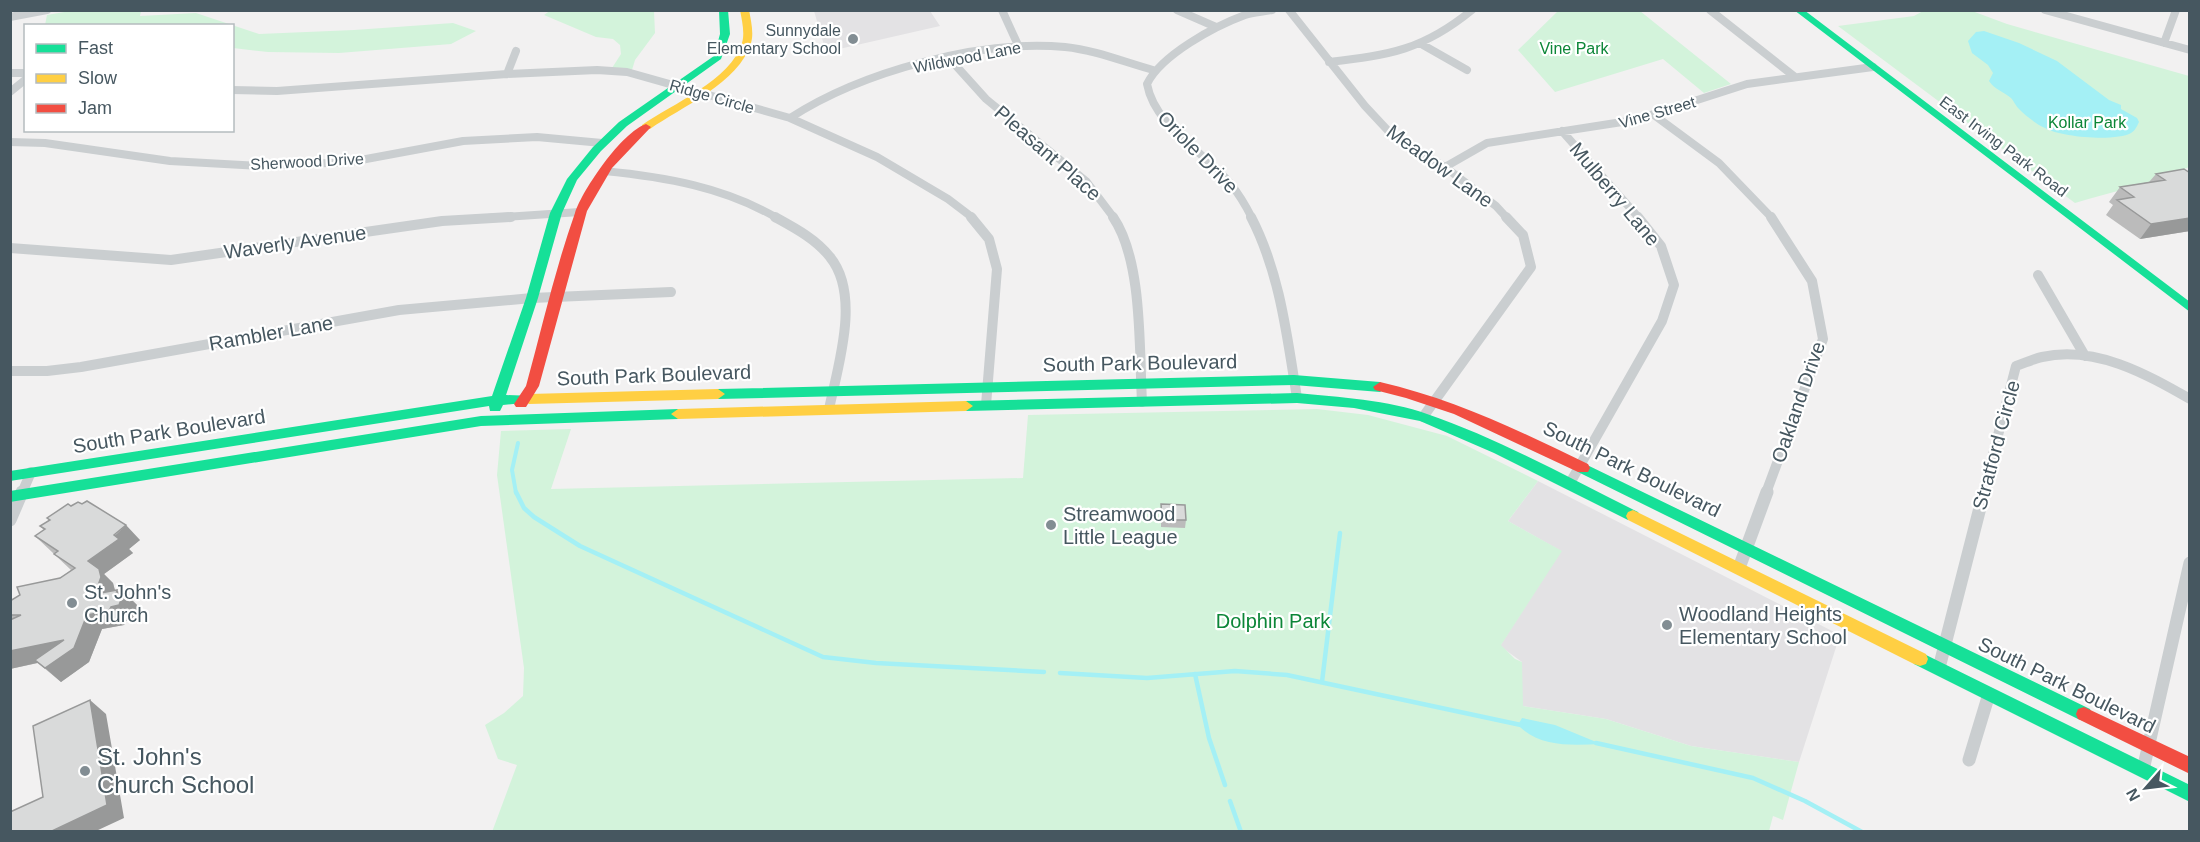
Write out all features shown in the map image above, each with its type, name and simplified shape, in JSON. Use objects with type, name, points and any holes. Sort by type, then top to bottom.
[{"type":"street","points":[[10,18],[47,10]]},
{"type":"street","points":[[489,420],[498,400],[532,298],[556,213],[572,179],[602,143],[639,112],[711,63],[721,53],[725,42],[726,25],[723,10]]},
{"type":"street","points":[[510,419],[532,386],[580,212],[604,171],[640,132],[730,67],[744,50],[748,32],[744,10]]},
{"type":"street","points":[[1002,10],[1018,45]]},
{"type":"street","points":[[1178,10],[1216,27]]},
{"type":"street","points":[[1153,70],[1216,27],[1247,15],[1272,10]]},
{"type":"street","name":"Meadow Lane","points":[[1289,10],[1329,62],[1393,136],[1445,167],[1496,206],[1523,235],[1531,267],[1423,417]]},
{"type":"street","points":[[1329,62],[1392,55],[1424,45],[1450,30],[1472,10]]},
{"type":"street","points":[[1710,10],[1795,77]]},
{"type":"street","name":"East Irving Park Road","points":[[1798,10],[2190,308]]},
{"type":"street","points":[[2045,10],[2190,50]]},
{"type":"street","points":[[2164,43],[2176,10]]},
{"type":"street","name":"Wildwood Lane","points":[[790,118],[831,93],[871,78],[949,58],[1018,45],[1066,47],[1153,70]]},
{"type":"street","points":[[1424,45],[1467,70]]},
{"type":"street","points":[[507,74],[516,51]]},
{"type":"street","name":"Pleasant Place","points":[[949,58],[986,99],[1082,179],[1096,192],[1112,213],[1125,243],[1135,297],[1142,402]]},
{"type":"street","name":"Vine Street","points":[[1445,167],[1487,143],[1617,124],[1654,115],[1741,86],[1873,67]]},
{"type":"street","name":"Oriole Drive","points":[[1153,70],[1146,85],[1153,105],[1229,182],[1259,228],[1271,260],[1297,398]]},
{"type":"street","name":"Ridge Circle","points":[[234,90],[277,92],[507,74],[616,71],[679,85],[790,118],[877,157],[948,199],[967,212],[989,239],[997,269],[986,405]]},
{"type":"street","points":[[10,92],[24,81]]},
{"type":"street","name":"Oakland Drive","points":[[1654,115],[1719,163],[1769,213],[1812,281],[1823,339],[1739,568]]},
{"type":"street","name":"Mulberry Lane","points":[[1563,131],[1661,246],[1674,285],[1662,321],[1570,483]]},
{"type":"street","name":"Sherwood Drive","points":[[10,142],[45,143],[171,161],[261,166],[350,162],[463,141],[537,137],[602,143]]},
{"type":"street","points":[[604,171],[679,180],[741,198],[764,208],[820,245],[832,258],[840,273],[844,289],[845,312],[829,409]]},
{"type":"street","name":"Waverly Avenue","points":[[12,249],[171,260],[442,222],[580,212]]},
{"type":"street","points":[[2038,275],[2085,356]]},
{"type":"street","name":"Rambler Lane","points":[[10,371],[47,371],[81,367],[399,310],[532,298],[671,292]]},
{"type":"street","name":"Stratford Circle","points":[[1939,668],[2016,366],[2046,356],[2085,356],[2119,362],[2190,399]]},
{"type":"street","name":"South Park Boulevard","points":[[10,476],[498,400],[526,398],[987,386],[1294,380],[1336,382],[1434,401],[1464,411],[1580,465],[2190,766]]},
{"type":"street","name":"South Park Boulevard","points":[[16,496],[489,420],[1297,398],[1354,403],[1423,417],[1499,449],[2190,794]]},
{"type":"street","points":[[10,520],[16,496],[31,472]]},
{"type":"street","points":[[2144,770],[2190,563]]},
{"type":"street","points":[[1969,760],[1989,694]]},
{"type":"shaded area","name":"Sunnydale Elementary School","points":[[814,11],[930,11],[940,26],[826,52]]},
{"type":"shaded area","name":"Woodland Heights Elementary School","points":[[1538,481],[1840,635],[1799,762],[1691,746],[1606,719],[1522,706],[1522,662],[1500,646],[1561,551],[1508,521]]},
{"type":"green space","points":[[551,10],[654,11],[655,33],[635,60],[632,70],[612,68],[621,54],[620,45],[613,39],[596,37],[544,15]]},
{"type":"green space","points":[[70,11],[141,11],[140,16],[196,13],[229,24],[45,24],[47,15]]},
{"type":"green space","name":"Vine Park","points":[[1558,11],[1640,11],[1731,84],[1704,93],[1663,59],[1555,92],[1518,50]]},
{"type":"green space","name":"Kollar Park","points":[[1923,11],[1972,11],[2007,24],[2189,76],[2189,167],[2148,183],[2075,203],[1838,26],[1914,16]]},
{"type":"green space","points":[[453,23],[476,31],[451,44],[339,53],[268,52],[234,48],[234,26],[259,34]]},
{"type":"green space","name":"Dolphin Park","points":[[1317,409],[1368,415],[1447,436],[1538,481],[1508,521],[1562,551],[1501,645],[1515,659],[1522,662],[1523,706],[1606,719],[1691,746],[1799,762],[1783,820],[1773,816],[1769,831],[492,832],[517,765],[498,759],[485,725],[504,713],[523,696],[524,668],[497,475],[501,431],[571,429],[551,489],[1023,478],[1028,415]]},
{"type":"water","points":[[1984,31],[2019,43],[2057,61],[2109,100],[2121,105],[2121,109],[2137,118],[2139,122],[2136,128],[2123,136],[2101,138],[2063,134],[2038,124],[2019,109],[2011,98],[1991,84],[1989,81],[1993,73],[1988,65],[1972,53],[1968,41],[1976,32]]},
{"type":"water","points":[[1522,718],[1555,725],[1601,744],[1557,744],[1536,738],[1518,725]]},
{"type":"building","points":[[2184,169],[2190,173],[2190,218],[2151,224],[2117,200],[2134,197],[2120,187],[2165,180],[2156,174]]},
{"type":"building","name":"St. John's Church","points":[[87,501],[126,525],[114,535],[119,539],[88,561],[99,569],[101,577],[95,594],[117,590],[116,594],[124,592],[119,605],[111,607],[109,611],[87,615],[74,648],[45,668],[35,660],[64,640],[10,651],[10,620],[21,615],[10,615],[10,601],[20,595],[17,587],[60,578],[75,568],[54,554],[58,551],[35,536],[45,529],[40,526],[50,520],[47,518],[68,504],[71,506]]},
{"type":"building","points":[[1161,504],[1185,505],[1186,520],[1162,520]]},
{"type":"building","points":[[90,700],[107,805],[52,831],[10,831],[10,812],[43,797],[33,726]]},
{"type":"waterway","points":[[516,493],[512,470],[518,443]]},
{"type":"waterway","points":[[516,492],[524,508],[534,517],[580,546],[823,657],[876,663],[1044,672]]},
{"type":"waterway","points":[[1322,682],[1340,533]]},
{"type":"waterway","points":[[1195,674],[1235,671],[1287,675],[1521,725]]},
{"type":"waterway","points":[[1060,673],[1147,678],[1195,674]]},
{"type":"waterway","points":[[1195,674],[1209,738],[1225,785]]},
{"type":"waterway","points":[[1596,743],[1753,778],[1805,801],[1862,832]]},
{"type":"waterway","points":[[1230,801],[1241,832]]},
{"type":"traffic: fast","points":[[495,408],[532,298],[556,213],[572,179],[597,149],[623,124],[718,57],[725,34],[723,10]]},
{"type":"traffic: fast","points":[[1798,10],[2190,308]]},
{"type":"traffic: fast","points":[[718,394],[1294,380],[1380,387]]},
{"type":"traffic: fast","points":[[966,406],[1297,398],[1354,403],[1423,417],[1499,449],[1633,516]]},
{"type":"traffic: fast","points":[[10,476],[498,400],[529,399]]},
{"type":"traffic: fast","points":[[10,497],[481,421],[678,414]]},
{"type":"traffic: fast","points":[[1583,468],[2084,714]]},
{"type":"traffic: fast","points":[[1920,659],[2190,794]]},
{"type":"traffic: slow","points":[[646,127],[704,90],[731,68],[747,42],[744,10]]},
{"type":"traffic: slow","points":[[529,399],[718,394]]},
{"type":"traffic: slow","points":[[678,414],[966,406]]},
{"type":"traffic: slow","points":[[1633,516],[1920,659]]},
{"type":"traffic: jam","points":[[521,404],[532,386],[581,211],[608,165],[646,127]]},
{"type":"traffic: jam","points":[[1380,387],[1459,410],[1583,468]]},
{"type":"traffic: jam","points":[[2084,714],[2190,766]]},
{"type":"place","name":"Sunnydale Elementary School","points":[[853,39]]},
{"type":"place","name":"Streamwood Little League","points":[[1051,525]]},
{"type":"place","name":"St. John's Church","points":[[72,603]]},
{"type":"place","name":"Woodland Heights Elementary School","points":[[1667,625]]},
{"type":"place","name":"St. John's Church School","points":[[85,771]]}]
